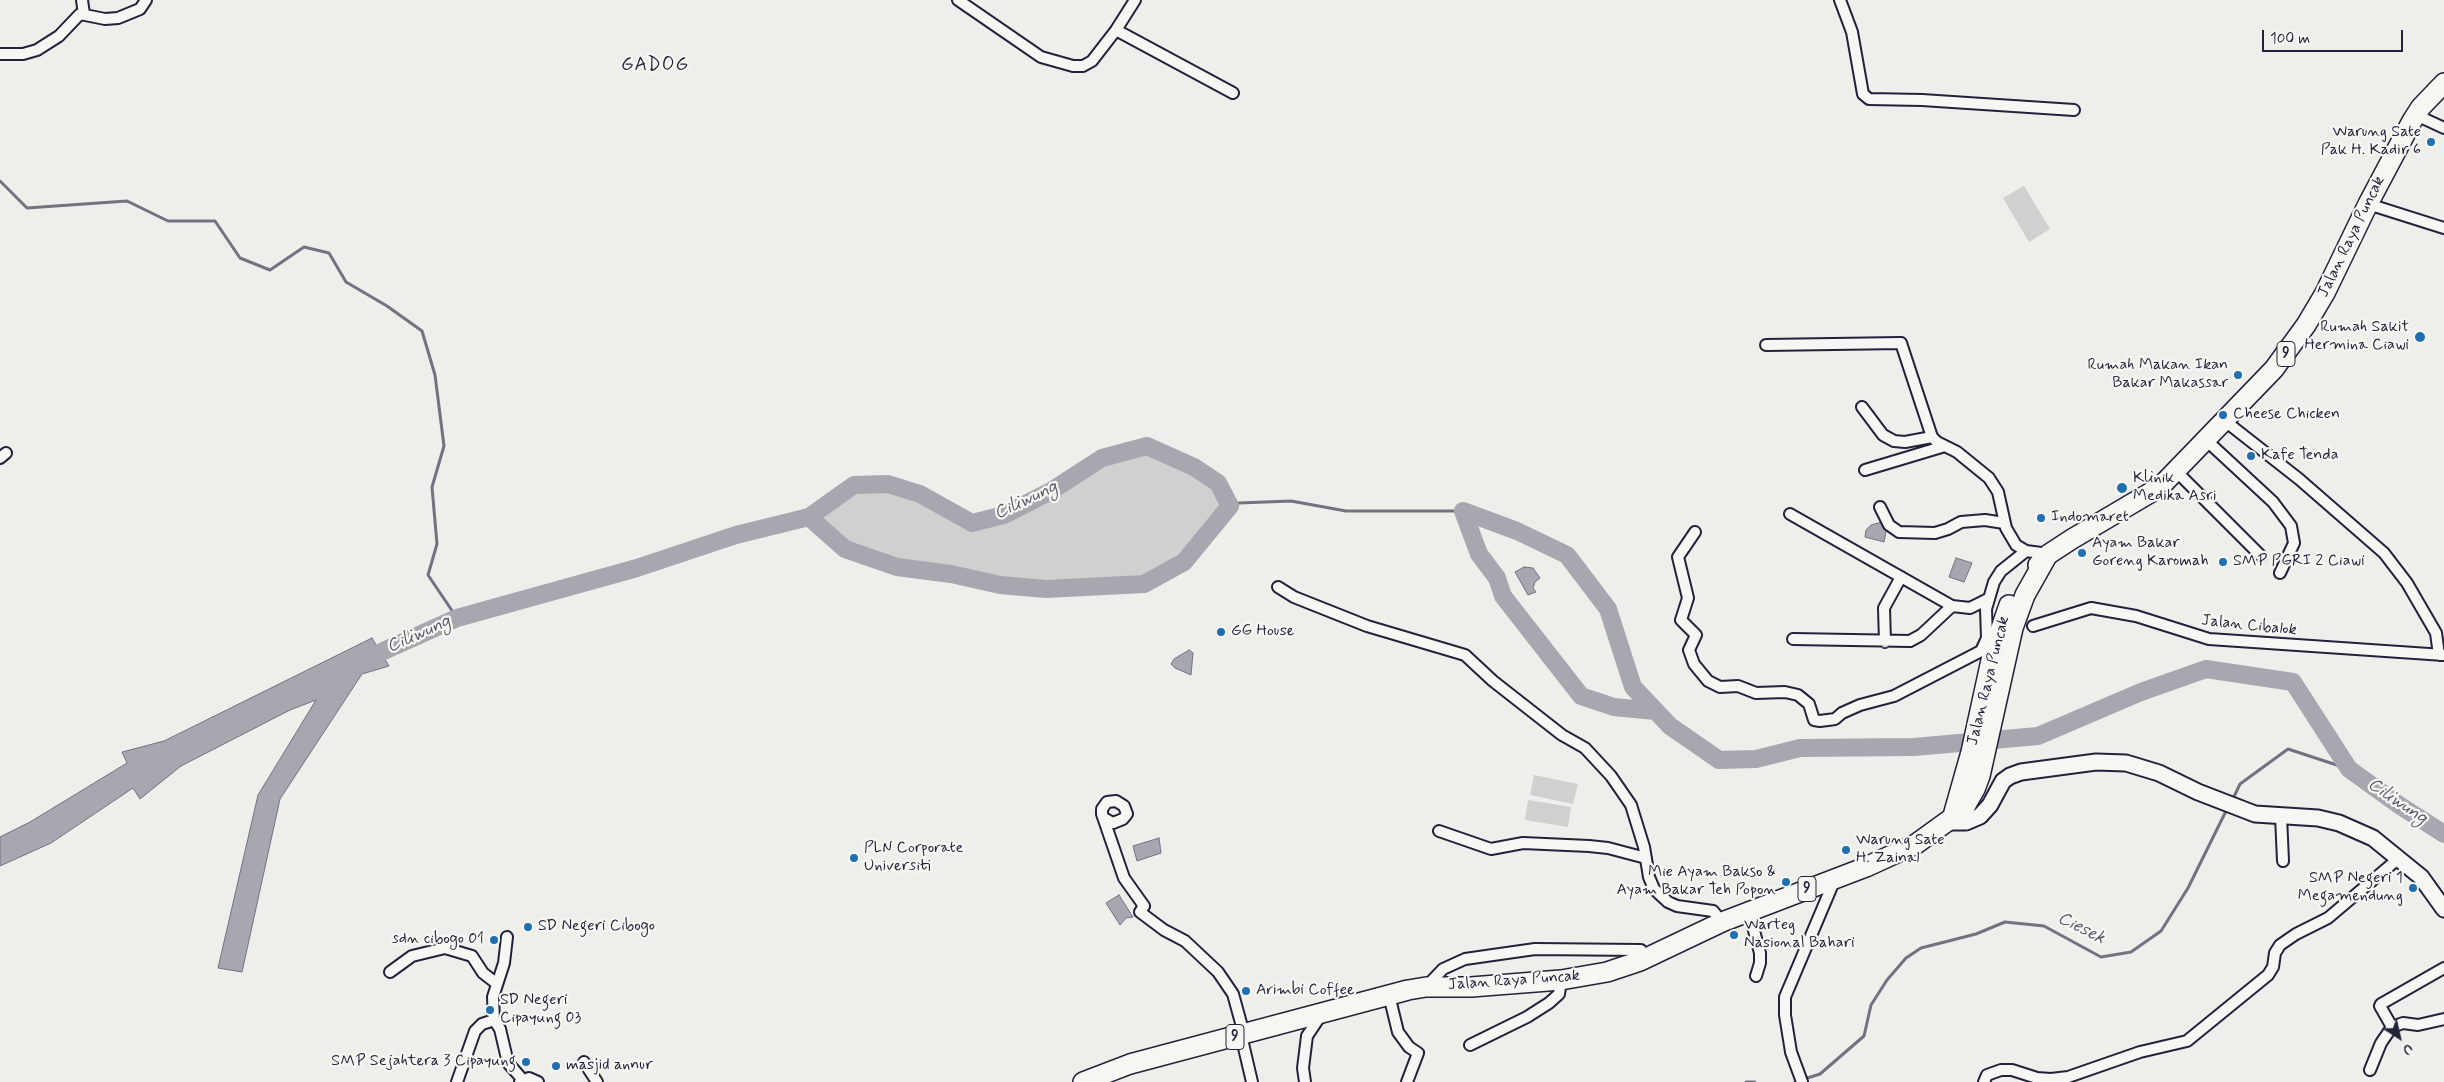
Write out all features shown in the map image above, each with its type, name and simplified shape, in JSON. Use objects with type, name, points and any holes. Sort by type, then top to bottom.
[{"type":"highway","name":"Jalan Raya Puncak","points":[[1082,1082],[1130,1064],[1323,1012],[1426,987],[1471,987],[1560,980],[1626,966],[1722,922],[1834,879],[1916,844],[1955,814],[1980,776],[2019,610],[2040,560],[2145,498],[2176,472],[2205,439],[2225,422],[2274,369],[2306,325],[2325,293],[2368,204],[2416,115],[2444,83]]},
{"type":"main road","points":[[1955,814],[1966,822],[1980,816],[1990,805],[2003,781],[2010,776],[2028,771],[2096,762],[2126,763],[2170,777],[2198,792],[2247,811],[2264,816],[2309,816],[2339,824],[2373,838],[2429,885],[2444,908]]},
{"type":"street","points":[[82,0],[84,14]]},
{"type":"street","points":[[0,54],[23,54],[37,50],[56,39],[78,15],[84,14],[105,19],[118,18],[140,9],[146,0]]},
{"type":"street","points":[[958,0],[1042,57],[1065,65],[1083,66],[1092,61],[1116,30],[1135,0]]},
{"type":"street","points":[[1840,0],[1852,32],[1863,94],[1869,99],[1922,100],[2074,110]]},
{"type":"street","points":[[1116,30],[1233,93]]},
{"type":"street","points":[[2416,115],[2444,128]]},
{"type":"street","points":[[2368,204],[2444,228]]},
{"type":"street","points":[[1766,345],[1887,343],[1893,341],[1901,343],[1932,437],[1957,452],[1989,478],[1998,492],[2004,523],[2012,540],[2040,560]]},
{"type":"street","points":[[1862,407],[1883,436],[1905,442],[1932,437]]},
{"type":"street","name":"Jalan Cibalok","points":[[2033,626],[2091,608],[2136,616],[2209,639],[2441,655],[2436,633],[2407,583],[2384,553],[2299,479],[2225,422]]},
{"type":"street","points":[[2205,439],[2273,502],[2291,526],[2294,543],[2280,573]]},
{"type":"street","points":[[1865,470],[1945,446]]},
{"type":"street","points":[[2176,472],[2262,556]]},
{"type":"street","points":[[1880,507],[1889,525],[1899,532],[1935,533],[1948,530],[1961,522],[1985,520],[2004,523]]},
{"type":"street","points":[[1790,514],[1952,606],[1970,608],[1988,599]]},
{"type":"street","points":[[1695,532],[1678,557],[1688,598],[1681,620],[1696,635],[1689,650],[1694,664],[1708,681],[1720,687],[1738,686],[1756,693],[1785,692],[1798,695],[1809,704],[1811,716],[1816,720],[1835,719],[1842,713],[1860,705],[1894,696],[1977,654],[1983,648],[1987,638],[1985,615],[1988,599],[2001,570],[2040,560]]},
{"type":"street","points":[[1885,642],[1884,608],[1901,577]]},
{"type":"street","points":[[1278,587],[1294,597],[1367,626],[1465,655],[1494,681],[1562,735],[1585,748],[1603,766],[1631,805],[1646,858],[1650,881],[1660,896],[1677,906],[1714,911],[1722,922]]},
{"type":"street","points":[[1793,639],[1904,642],[1915,638],[1952,606]]},
{"type":"street","points":[[2281,816],[2283,861]]},
{"type":"street","points":[[1104,818],[1124,878],[1144,906],[1140,912],[1164,930],[1185,941],[1218,972],[1233,994],[1252,1082]]},
{"type":"street","points":[[1439,831],[1491,849],[1523,843],[1590,846],[1608,848],[1646,858]]},
{"type":"street","points":[[1984,1082],[1987,1076],[2001,1070],[2012,1070],[2037,1078],[2068,1077],[2140,1052],[2187,1041],[2268,975],[2273,967],[2275,953],[2280,945],[2296,934],[2328,918],[2399,858]]},
{"type":"street","points":[[1802,1082],[1791,1052],[1785,997],[1787,988],[1834,879]]},
{"type":"street","points":[[1750,912],[1760,953],[1760,963],[1756,976]]},
{"type":"street","points":[[507,937],[504,963],[493,997],[494,1020],[500,1029],[508,1063],[522,1081],[529,1078],[538,1082]]},
{"type":"street","points":[[390,972],[412,956],[445,948],[472,956],[483,973],[496,983]]},
{"type":"street","points":[[1426,987],[1443,969],[1465,959],[1535,949],[1640,950]]},
{"type":"street","points":[[2392,1027],[2380,1006],[2381,1004],[2444,968]]},
{"type":"street","points":[[1470,1045],[1527,1017],[1549,1003],[1559,994],[1560,980]]},
{"type":"street","points":[[1389,995],[1402,1039],[1418,1053],[1407,1082]]},
{"type":"street","points":[[1305,1082],[1303,1068],[1307,1036],[1323,1012]]},
{"type":"street","points":[[2370,1070],[2381,1043],[2392,1027],[2403,1023],[2418,1026],[2444,1019]]},
{"type":"street","points":[[457,1082],[475,1031],[482,1024],[494,1020]]},
{"type":"street","points":[[584,1062],[597,1082]]},
{"type":"shaded area","points":[[2024,186],[2050,229],[2029,242],[2003,198]]},
{"type":"shaded area","points":[[1147,446],[1194,467],[1218,483],[1230,506],[1184,562],[1144,584],[1046,589],[1000,585],[951,574],[897,567],[845,549],[809,517],[854,485],[888,484],[920,494],[972,523],[1004,515],[1051,491],[1102,458]]},
{"type":"shaded area","points":[[1882,522],[1887,527],[1884,542],[1865,537],[1866,530],[1871,525]]},
{"type":"shaded area","points":[[1956,558],[1972,563],[1964,582],[1949,577]]},
{"type":"shaded area","points":[[1524,567],[1533,568],[1540,578],[1535,582],[1533,588],[1536,592],[1528,595],[1515,572]]},
{"type":"shaded area","points":[[372,638],[389,666],[362,674],[280,799],[242,972],[218,968],[258,795],[316,700],[290,710],[181,766],[140,799],[133,788],[51,843],[0,866],[0,837],[30,822],[127,763],[122,752],[164,741]]},
{"type":"shaded area","points":[[1189,650],[1193,653],[1191,675],[1175,668],[1171,664],[1174,659]]},
{"type":"shaded area","points":[[1534,775],[1578,784],[1573,804],[1530,795]]},
{"type":"shaded area","points":[[1528,800],[1571,807],[1568,827],[1525,820]]},
{"type":"shaded area","points":[[1159,838],[1161,853],[1137,861],[1133,846]]},
{"type":"shaded area","points":[[1119,895],[1133,917],[1126,918],[1120,925],[1106,903]]},
{"type":"waterway","points":[[0,181],[27,208],[127,201],[168,221],[215,221],[240,258],[270,270],[304,247],[329,253],[346,282],[387,306],[422,331],[435,375],[444,446],[432,487],[437,544],[428,575],[457,618]]},
{"type":"waterway","name":"Ciliwung","points":[[359,662],[457,618],[637,568],[736,535],[809,517],[854,485],[888,484],[920,494],[972,523],[1004,515],[1051,491],[1102,458],[1147,446],[1194,467],[1218,483],[1230,506],[1184,562],[1144,584],[1046,589],[1000,585],[951,574],[897,567],[845,549],[809,517]]},
{"type":"waterway","name":"Ciliwung","points":[[1230,506],[1239,503],[1291,501],[1346,511],[1463,511]]},
{"type":"waterway","points":[[1463,511],[1517,531],[1567,555],[1608,609],[1633,687],[1670,726],[1719,760],[1756,759],[1800,748],[1914,747],[2038,736],[2141,692],[2206,669],[2293,682],[2349,769],[2444,834]]},
{"type":"waterway","points":[[1463,511],[1479,554],[1497,578],[1503,596],[1581,696],[1614,707],[1655,711]]},
{"type":"waterway","points":[[2232,801],[2240,784],[2288,749],[2349,769]]},
{"type":"waterway","name":"Ciesek","points":[[1795,1082],[1820,1074],[1864,1036],[1871,1005],[1887,980],[1906,958],[1921,948],[1976,934],[2005,922],[2044,926],[2101,957],[2131,952],[2161,931],[2188,888],[2227,809]]},
{"type":"waterway","name":"Ciesek","points":[[1746,1082],[1755,1082]]},
{"type":"place","name":"Warung Sate Pak H. Kadir 6","points":[[2431,142]]},
{"type":"place","name":"Rumah Sakit Hermina Ciawi","points":[[2420,337]]},
{"type":"place","name":"Rumah Makan Ikan Bakar Makassar","points":[[2238,375]]},
{"type":"place","name":"Cheese Chicken","points":[[2223,415]]},
{"type":"place","name":"Kafe Tenda","points":[[2251,456]]},
{"type":"place","name":"Klinik Medika Asri","points":[[2122,488]]},
{"type":"place","name":"Indomaret","points":[[2041,518]]},
{"type":"place","name":"Ayam Bakar Goreng Karomah","points":[[2082,553]]},
{"type":"place","name":"SMP PGRI 2 Ciawi","points":[[2223,562]]},
{"type":"place","name":"GG House","points":[[1221,632]]},
{"type":"place","name":"Warung Sate H. Zainal","points":[[1846,850]]},
{"type":"place","name":"PLN Corporate Universiti","points":[[854,858]]},
{"type":"place","name":"Mie Ayam Bakso & Ayam Bakar Teh Popon","points":[[1786,882]]},
{"type":"place","name":"SMP Negeri 1 Megamendung","points":[[2413,888]]},
{"type":"place","name":"SD Negeri Cibogo","points":[[528,927]]},
{"type":"place","name":"Warteg Nasional Bahari","points":[[1734,935]]},
{"type":"place","name":"sdn cibogo 01","points":[[494,940]]},
{"type":"place","name":"Arimbi Coffee","points":[[1246,991]]},
{"type":"place","name":"SD Negeri Cipayung 03","points":[[490,1010]]},
{"type":"place","name":"SMP Sejahtera 3 Cipayung","points":[[526,1062]]},
{"type":"place","name":"masjid annur","points":[[556,1066]]},
{"type":"district","name":"GADOG","points":[[655,66]]}]
